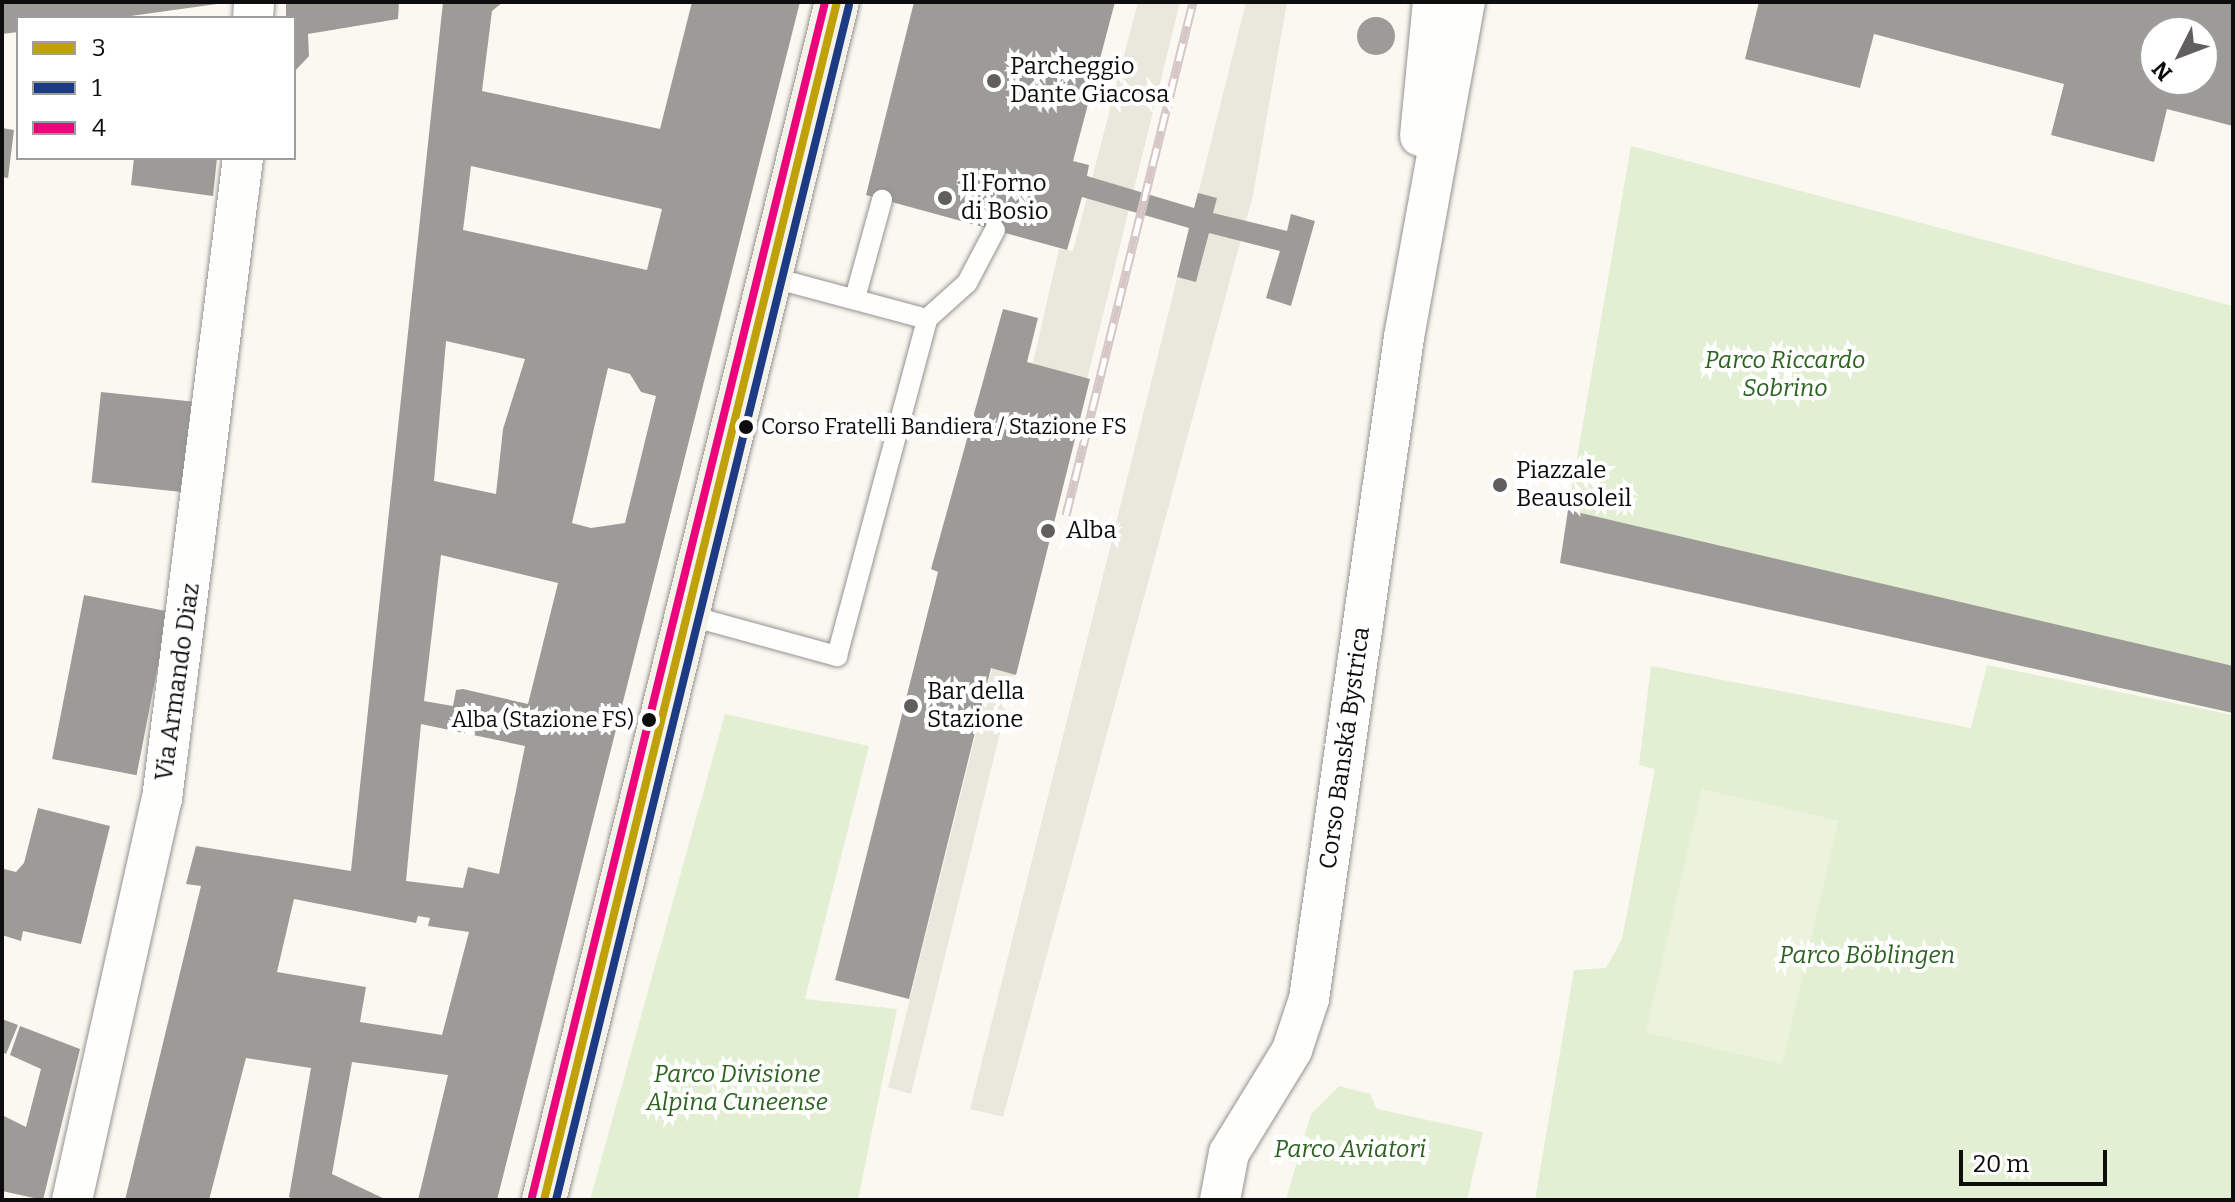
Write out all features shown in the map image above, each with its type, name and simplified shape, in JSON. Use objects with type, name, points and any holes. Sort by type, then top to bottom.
[{"type":"main road","points":[[544,1200],[837,2]]},
{"type":"street","name":"Corso Banská Bystrica","points":[[1415,276],[1433,2]]},
{"type":"street","name":"Corso Banská Bystrica","points":[[1220,1200],[1229,1153],[1292,1050],[1309,999],[1415,276],[1465,2]]},
{"type":"street","name":"Via Armando Diaz","points":[[72,1200],[162,799],[243,160]]},
{"type":"lane","points":[[855,298],[882,200]]},
{"type":"lane","points":[[687,615],[837,656],[927,319],[967,283],[995,230]]},
{"type":"lane","points":[[770,277],[927,319]]},
{"type":"green space","name":"Parco Riccardo Sobrino","points":[[1631,146],[2233,306],[2233,669],[1568,510]]},
{"type":"green space","name":"Parco Böblingen","points":[[1987,665],[2233,715],[2233,1200],[1535,1200],[1574,970],[1606,968],[1622,939],[1655,769],[1639,765],[1651,666],[1971,728]]},
{"type":"green space","name":"Parco Divisione Alpina Cuneense","points":[[725,714],[869,746],[805,999],[897,1009],[858,1200],[590,1200]]},
{"type":"green space","points":[[1702,789],[1838,820],[1782,1064],[1646,1033]]},
{"type":"green space","name":"Parco Aviatori","points":[[1339,1086],[1370,1094],[1377,1109],[1483,1132],[1467,1200],[1286,1200],[1311,1114]]},
{"type":"shaded area","points":[[1138,2],[1180,2],[911,1094],[888,1087],[1011,592],[1024,402],[1059,249],[1073,251]]},
{"type":"shaded area","points":[[1246,2],[1287,2],[1253,195],[1003,1117],[970,1109]]},
{"type":"building","points":[[2,2],[217,2],[130,16],[16,16],[16,32],[2,34]]},
{"type":"building","points":[[286,2],[399,2],[398,19],[308,34],[309,56],[296,70],[296,16],[286,16]]},
{"type":"building","points":[[443,2],[503,2],[492,11],[482,91],[660,129],[692,2],[800,2],[497,1200],[418,1200],[448,1075],[352,1062],[332,1174],[387,1200],[294,1200],[289,1197],[311,1068],[246,1058],[209,1200],[125,1200],[201,886],[186,884],[196,846],[351,871]],"holes":[[[471,166],[662,209],[647,270],[463,230]],[[446,341],[525,359],[503,429],[496,494],[434,481]],[[608,368],[630,374],[641,392],[656,396],[625,523],[591,528],[572,523]],[[441,555],[558,583],[528,704],[463,689],[456,690],[453,706],[424,701]],[[421,724],[525,746],[499,874],[468,867],[463,888],[406,881]],[[294,899],[416,923],[418,916],[430,918],[428,926],[469,932],[442,1035],[360,1022],[366,987],[277,972]]]},
{"type":"building","name":"Parcheggio Dante Giacosa","points":[[914,2],[1115,2],[1073,161],[1089,165],[1087,176],[1194,208],[1198,193],[1217,198],[1213,213],[1287,231],[1291,214],[1315,221],[1291,306],[1266,298],[1280,251],[1209,233],[1196,282],[1177,277],[1189,228],[1082,197],[1067,250],[866,195]]},
{"type":"building","points":[[1759,2],[2233,3],[2233,126],[2167,109],[2154,162],[2051,135],[2064,84],[1874,34],[1860,88],[1745,59]]},
{"type":"building","points":[[1376,17],[1389,23],[1395,36],[1389,49],[1376,55],[1363,49],[1357,36],[1363,23]]},
{"type":"building","points":[[2,128],[14,130],[8,178],[2,177]]},
{"type":"building","points":[[134,160],[217,160],[213,196],[131,185]]},
{"type":"building","points":[[1003,309],[1038,318],[1027,362],[1090,379],[1016,675],[991,668],[909,999],[835,980],[938,572],[931,569]]},
{"type":"building","points":[[101,392],[192,402],[182,492],[91,483]]},
{"type":"building","points":[[1568,510],[2233,666],[2233,713],[1560,563]]},
{"type":"building","points":[[84,595],[168,611],[137,775],[52,759]]},
{"type":"building","points":[[38,808],[110,826],[81,944],[23,931],[21,941],[2,935],[4,869],[16,872],[24,863]]},
{"type":"building","points":[[2,1019],[18,1025],[6,1054],[2,1052]]},
{"type":"building","points":[[20,1026],[80,1049],[43,1200],[2,1191],[2,1115],[26,1127],[41,1069],[10,1055]]},
{"type":"railway","points":[[1066,515],[1193,2]]},
{"type":"transit line","name":"4","points":[[532,1197],[825,2]]},
{"type":"transit line","name":"3","points":[[544,1200],[837,2]]},
{"type":"transit line","name":"1","points":[[556,1200],[849,5]]},
{"type":"place","name":"Parcheggio Dante Giacosa","points":[[994,81]]},
{"type":"place","name":"Il Forno di Bosio","points":[[945,198]]},
{"type":"place","name":"Corso Fratelli Bandiera / Stazione FS","points":[[746,427]]},
{"type":"place","name":"Piazzale Beausoleil","points":[[1500,485]]},
{"type":"place","name":"Alba","points":[[1048,531]]},
{"type":"place","name":"Bar della Stazione","points":[[911,706]]},
{"type":"place","name":"Alba (Stazione FS)","points":[[649,720]]}]
